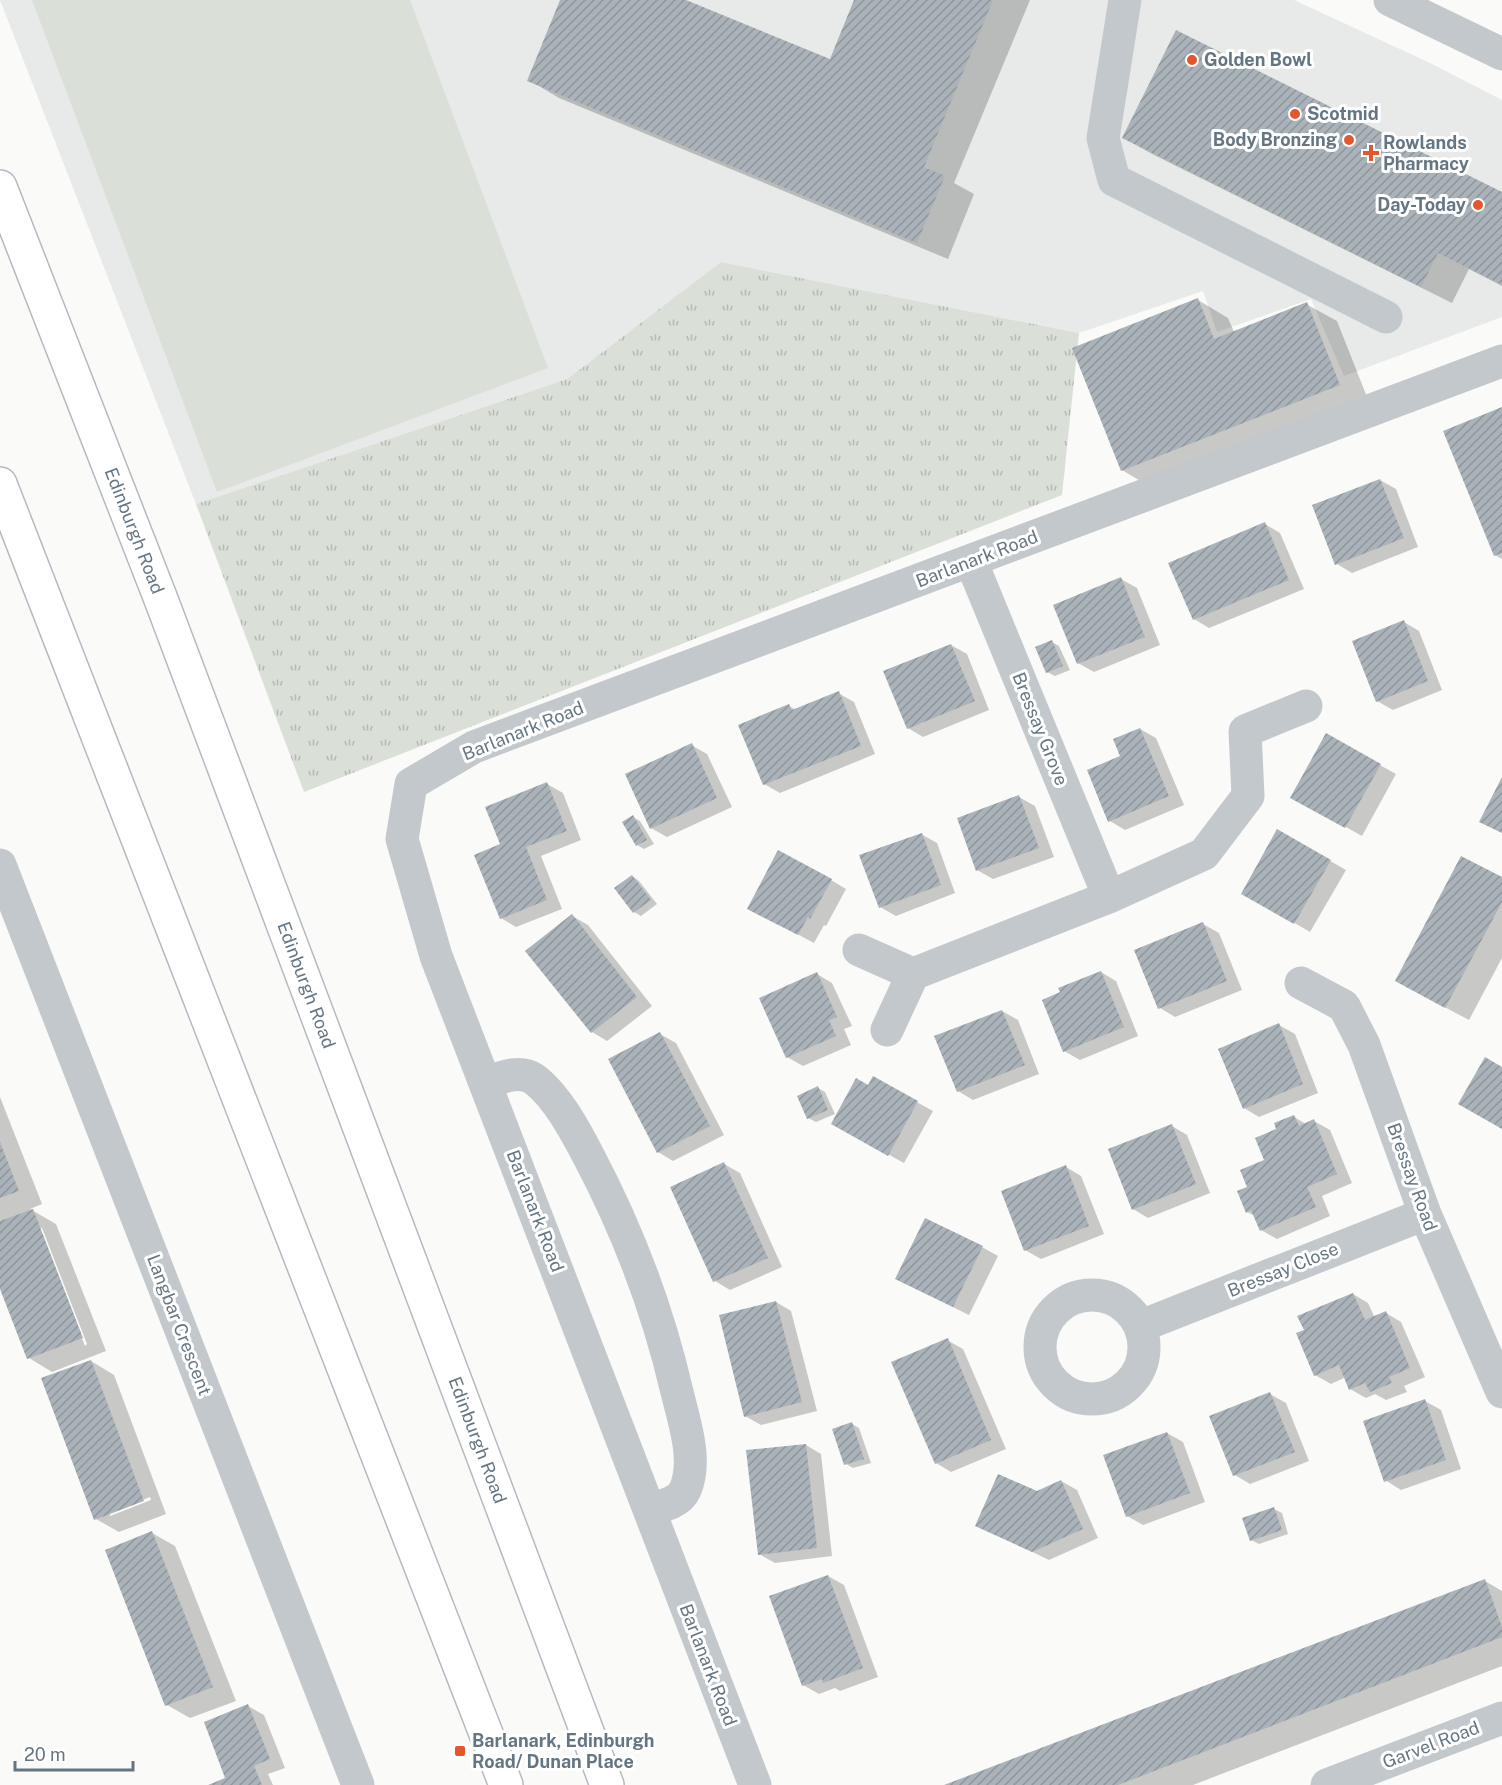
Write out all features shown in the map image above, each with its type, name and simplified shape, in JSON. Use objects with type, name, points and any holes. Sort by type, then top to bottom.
[{"type":"main road","name":"Edinburgh Road","points":[[0,187],[162,602],[608,1785]]},
{"type":"main road","points":[[0,484],[506,1785]]},
{"type":"street","points":[[1125,0],[1103,138],[1114,180],[1386,317]]},
{"type":"street","points":[[1390,0],[1502,54]]},
{"type":"street","name":"Barlanark Road","points":[[755,1785],[436,956],[402,839],[411,784],[474,747],[1502,361]]},
{"type":"street","name":"Bressay Grove","points":[[971,561],[1109,897]]},
{"type":"street","points":[[888,1030],[913,974],[1109,897],[1204,854],[1248,796],[1245,731],[1306,706]]},
{"type":"street","name":"Langbar Crescent","points":[[0,865],[358,1785]]},
{"type":"street","points":[[859,950],[913,974]]},
{"type":"street","name":"Bressay Road","points":[[1301,983],[1344,1006],[1364,1045],[1425,1214],[1502,1392]]},
{"type":"street","points":[[486,1083],[504,1076],[519,1074],[534,1079],[553,1099],[576,1132],[611,1199],[646,1288],[661,1329],[673,1376],[690,1462],[685,1490],[681,1496],[671,1503],[650,1509]]},
{"type":"street","name":"Bressay Close","points":[[1141,1326],[1425,1214]]},
{"type":"street","name":"Garvel Road","points":[[1327,1785],[1373,1777],[1502,1718]]},
{"type":"shaded area","points":[[0,0],[1294,0],[1430,63],[1502,100],[1502,317],[1344,376],[1311,299],[1217,332],[1203,291],[1079,333],[721,262],[567,379],[196,504]]},
{"type":"green space","points":[[32,0],[410,0],[548,368],[217,492]]},
{"type":"green space","points":[[721,262],[1079,333],[1062,495],[304,792],[196,504],[567,379]]},
{"type":"building","points":[[560,0],[686,0],[830,59],[854,0],[993,0],[924,167],[945,176],[917,243],[527,81]]},
{"type":"building","points":[[1176,30],[1502,192],[1502,285],[1438,253],[1421,287],[1122,138]]},
{"type":"building","points":[[1198,298],[1214,339],[1307,302],[1340,385],[1121,471],[1072,348]]},
{"type":"building","points":[[1502,407],[1502,553],[1494,556],[1443,431]]},
{"type":"building","points":[[1380,479],[1404,538],[1335,565],[1312,505]]},
{"type":"building","points":[[1265,522],[1289,580],[1193,620],[1168,563]]},
{"type":"building","points":[[1121,577],[1145,637],[1077,664],[1053,605]]},
{"type":"building","points":[[1404,620],[1428,681],[1376,702],[1352,641]]},
{"type":"building","points":[[1052,640],[1063,666],[1046,673],[1035,647]]},
{"type":"building","points":[[951,644],[975,701],[907,729],[883,671]]},
{"type":"building","points":[[839,691],[861,746],[763,785],[738,725],[789,704],[792,710]]},
{"type":"building","points":[[1140,728],[1169,796],[1108,822],[1087,770],[1120,756],[1113,739]]},
{"type":"building","points":[[1326,733],[1381,764],[1345,828],[1290,798]]},
{"type":"building","points":[[692,743],[717,798],[650,829],[625,774]]},
{"type":"building","points":[[1502,777],[1502,833],[1479,822]]},
{"type":"building","points":[[547,782],[567,831],[526,847],[547,900],[500,919],[474,855],[500,844],[485,807]]},
{"type":"building","points":[[1019,795],[1039,848],[976,871],[957,818]]},
{"type":"building","points":[[633,815],[647,840],[636,846],[622,822]]},
{"type":"building","points":[[1277,829],[1331,860],[1294,924],[1241,894]]},
{"type":"building","points":[[922,833],[941,885],[879,908],[859,855]]},
{"type":"building","points":[[778,850],[832,879],[810,919],[808,917],[798,935],[747,909]]},
{"type":"building","points":[[1461,856],[1502,877],[1502,902],[1445,1008],[1395,981]]},
{"type":"building","points":[[632,875],[651,900],[633,913],[614,888]]},
{"type":"building","points":[[572,914],[637,997],[591,1033],[525,951]]},
{"type":"building","points":[[1203,922],[1227,981],[1158,1009],[1134,950]]},
{"type":"building","points":[[1101,971],[1124,1027],[1063,1052],[1042,1000],[1060,992],[1058,988]]},
{"type":"building","points":[[817,972],[837,1017],[829,1020],[836,1036],[786,1058],[759,998]]},
{"type":"building","points":[[1002,1010],[1025,1065],[957,1092],[934,1036]]},
{"type":"building","points":[[1279,1023],[1303,1084],[1243,1109],[1218,1049]]},
{"type":"building","points":[[660,1032],[710,1126],[657,1153],[608,1059]]},
{"type":"building","points":[[1485,1057],[1502,1067],[1502,1129],[1458,1104]]},
{"type":"building","points":[[873,1076],[918,1101],[888,1156],[831,1124],[856,1078],[868,1085]]},
{"type":"building","points":[[818,1086],[828,1110],[807,1119],[797,1096]]},
{"type":"building","points":[[1294,1115],[1299,1126],[1314,1119],[1337,1174],[1307,1187],[1316,1207],[1260,1231],[1251,1210],[1246,1213],[1237,1191],[1247,1187],[1240,1170],[1264,1160],[1255,1138],[1276,1129],[1274,1123]]},
{"type":"building","points":[[1172,1124],[1196,1184],[1132,1210],[1108,1149]]},
{"type":"building","points":[[0,1142],[19,1191],[0,1198]]},
{"type":"building","points":[[724,1162],[768,1258],[713,1282],[670,1187]]},
{"type":"building","points":[[1066,1165],[1089,1226],[1024,1251],[1001,1191]]},
{"type":"building","points":[[33,1209],[83,1338],[27,1359],[0,1289],[0,1221]]},
{"type":"building","points":[[925,1218],[983,1246],[953,1307],[895,1279]]},
{"type":"building","points":[[1353,1293],[1365,1320],[1386,1311],[1410,1368],[1389,1377],[1392,1383],[1370,1392],[1365,1383],[1349,1390],[1339,1365],[1314,1376],[1296,1333],[1304,1330],[1297,1316]]},
{"type":"building","points":[[776,1301],[802,1402],[744,1417],[719,1315]]},
{"type":"building","points":[[948,1338],[991,1440],[935,1464],[891,1362]]},
{"type":"building","points":[[91,1360],[144,1501],[94,1520],[41,1378]]},
{"type":"building","points":[[1270,1392],[1295,1452],[1233,1476],[1209,1416]]},
{"type":"building","points":[[1425,1399],[1446,1460],[1384,1482],[1363,1421]]},
{"type":"building","points":[[852,1422],[864,1459],[844,1465],[832,1429]]},
{"type":"building","points":[[1167,1432],[1190,1493],[1126,1517],[1103,1455]]},
{"type":"building","points":[[806,1444],[817,1548],[758,1555],[746,1450]]},
{"type":"building","points":[[998,1474],[1037,1491],[1061,1480],[1083,1529],[1032,1552],[975,1526]]},
{"type":"building","points":[[1274,1507],[1282,1530],[1250,1541],[1242,1518]]},
{"type":"building","points":[[152,1531],[213,1687],[165,1706],[105,1550]]},
{"type":"building","points":[[828,1575],[863,1668],[823,1683],[822,1679],[802,1686],[769,1596]]},
{"type":"building","points":[[1485,1579],[1502,1627],[1502,1637],[1118,1785],[944,1785]]},
{"type":"building","points":[[248,1704],[270,1759],[254,1766],[262,1785],[208,1785],[225,1778],[204,1722]]},
{"type":"place","name":"Golden Bowl","points":[[1192,60]]},
{"type":"place","name":"Scotmid","points":[[1295,114]]},
{"type":"place","name":"Body Bronzing","points":[[1349,140]]},
{"type":"place","name":"Rowlands Pharmacy","points":[[1371,153]]},
{"type":"place","name":"Day-Today","points":[[1478,205]]},
{"type":"place","name":"Barlanark, Edinburgh Road/ Dunan Place","points":[[460,1751]]}]
